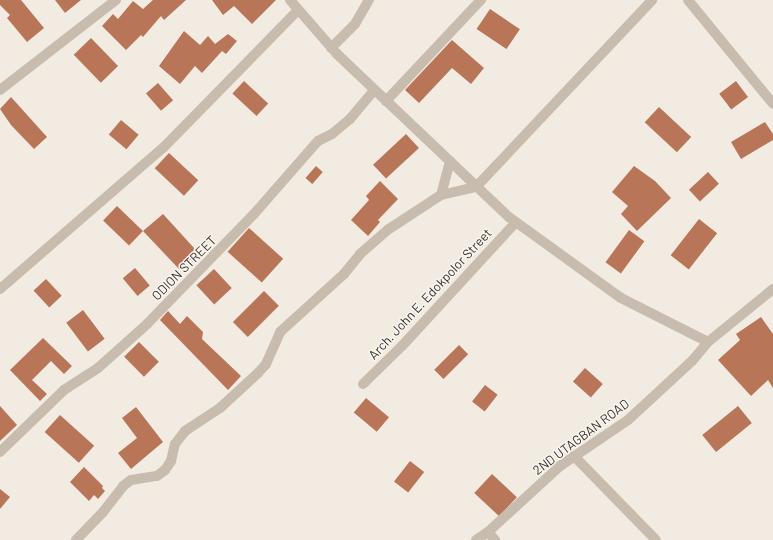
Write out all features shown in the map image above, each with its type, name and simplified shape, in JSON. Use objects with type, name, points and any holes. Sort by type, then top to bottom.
[{"type":"street","points":[[0,90],[116,0]]},
{"type":"street","points":[[290,0],[331,48],[450,162],[516,222],[621,298],[708,342]]},
{"type":"street","points":[[331,48],[355,24],[368,0]]},
{"type":"street","points":[[386,101],[481,0]]},
{"type":"street","points":[[76,540],[103,512],[123,486],[131,480],[156,476],[165,470],[171,462],[175,444],[185,431],[220,408],[258,373],[266,364],[280,332],[344,274],[360,254],[389,229],[441,195],[476,186],[652,0]]},
{"type":"street","points":[[688,0],[773,104]]},
{"type":"street","points":[[0,289],[163,148],[298,10]]},
{"type":"street","name":"ODION STREET","points":[[0,452],[64,390],[98,368],[147,324],[254,214],[318,141],[332,134],[350,119],[374,90]]},
{"type":"street","points":[[441,195],[450,162]]},
{"type":"street","name":"Arch. John E. Edokpolor Street","points":[[363,384],[402,346],[516,222]]},
{"type":"street","name":"2ND UTAGBAN ROAD","points":[[476,540],[488,532],[539,484],[574,456],[628,420],[692,361],[708,342],[773,289]]},
{"type":"street","points":[[574,456],[656,540]]},
{"type":"street","points":[[488,532],[496,540]]},
{"type":"building","points":[[0,0],[21,0],[44,28],[27,42],[7,18],[10,15],[0,5]]},
{"type":"building","points":[[55,0],[81,0],[65,13]]},
{"type":"building","points":[[153,0],[186,0],[164,20],[161,16],[143,37],[141,35],[126,50],[102,26],[113,14],[118,19],[133,1],[143,9]]},
{"type":"building","points":[[212,0],[276,0],[252,24],[234,6],[223,15]]},
{"type":"building","points":[[490,9],[520,29],[506,49],[477,29]]},
{"type":"building","points":[[184,31],[200,45],[208,36],[215,44],[228,34],[237,41],[226,54],[222,51],[202,73],[195,66],[180,84],[159,66]]},
{"type":"building","points":[[91,38],[118,66],[101,83],[74,55]]},
{"type":"building","points":[[452,40],[484,68],[471,84],[452,68],[419,103],[405,90]]},
{"type":"building","points":[[244,81],[268,104],[257,116],[232,93]]},
{"type":"building","points":[[736,81],[748,97],[731,110],[719,94]]},
{"type":"building","points":[[158,83],[173,100],[161,111],[146,93]]},
{"type":"building","points":[[11,97],[47,137],[34,149],[11,125],[0,109]]},
{"type":"building","points":[[659,107],[691,137],[677,152],[645,122]]},
{"type":"building","points":[[121,120],[139,135],[126,149],[109,135]]},
{"type":"building","points":[[765,122],[773,134],[773,140],[741,159],[731,142]]},
{"type":"building","points":[[406,134],[419,148],[386,179],[373,165]]},
{"type":"building","points":[[169,153],[198,180],[184,196],[155,168]]},
{"type":"building","points":[[316,166],[323,172],[312,184],[306,178]]},
{"type":"building","points":[[634,166],[655,181],[671,198],[637,231],[621,214],[628,206],[612,192]]},
{"type":"building","points":[[708,172],[719,184],[700,201],[689,190]]},
{"type":"building","points":[[380,181],[398,199],[378,220],[380,222],[368,236],[351,220],[369,200],[366,196]]},
{"type":"building","points":[[117,206],[143,231],[129,245],[103,220]]},
{"type":"building","points":[[163,214],[194,248],[192,258],[179,269],[143,231]]},
{"type":"building","points":[[699,219],[717,233],[689,269],[671,255]]},
{"type":"building","points":[[249,228],[283,259],[262,283],[228,252]]},
{"type":"building","points":[[629,230],[644,241],[621,274],[605,262]]},
{"type":"building","points":[[135,268],[150,286],[138,296],[123,278]]},
{"type":"building","points":[[214,269],[232,288],[214,304],[196,285]]},
{"type":"building","points":[[46,279],[62,296],[49,307],[34,291]]},
{"type":"building","points":[[264,291],[279,306],[248,337],[233,322]]},
{"type":"building","points":[[83,310],[105,339],[88,351],[66,323]]},
{"type":"building","points":[[168,311],[180,324],[187,316],[203,332],[202,339],[241,376],[228,390],[160,320]]},
{"type":"building","points":[[761,317],[773,334],[773,388],[768,380],[751,396],[718,360],[740,340],[736,334]]},
{"type":"building","points":[[43,338],[72,366],[64,374],[51,361],[32,380],[47,394],[40,401],[10,370]]},
{"type":"building","points":[[139,342],[159,362],[144,377],[124,357]]},
{"type":"building","points":[[459,345],[468,354],[443,379],[434,370]]},
{"type":"building","points":[[585,368],[603,384],[591,397],[573,381]]},
{"type":"building","points":[[485,385],[498,395],[485,411],[472,402]]},
{"type":"building","points":[[366,398],[389,417],[377,432],[354,413]]},
{"type":"building","points":[[0,406],[17,425],[0,441]]},
{"type":"building","points":[[738,406],[752,423],[716,452],[702,435]]},
{"type":"building","points":[[136,407],[163,442],[131,469],[118,453],[137,438],[122,418]]},
{"type":"building","points":[[60,415],[94,446],[79,463],[45,432]]},
{"type":"building","points":[[410,461],[424,472],[408,493],[394,481]]},
{"type":"building","points":[[84,467],[103,486],[102,488],[105,491],[98,499],[94,495],[89,501],[70,482]]},
{"type":"building","points":[[492,474],[517,497],[499,516],[474,493]]},
{"type":"building","points":[[0,489],[10,497],[0,509]]}]
